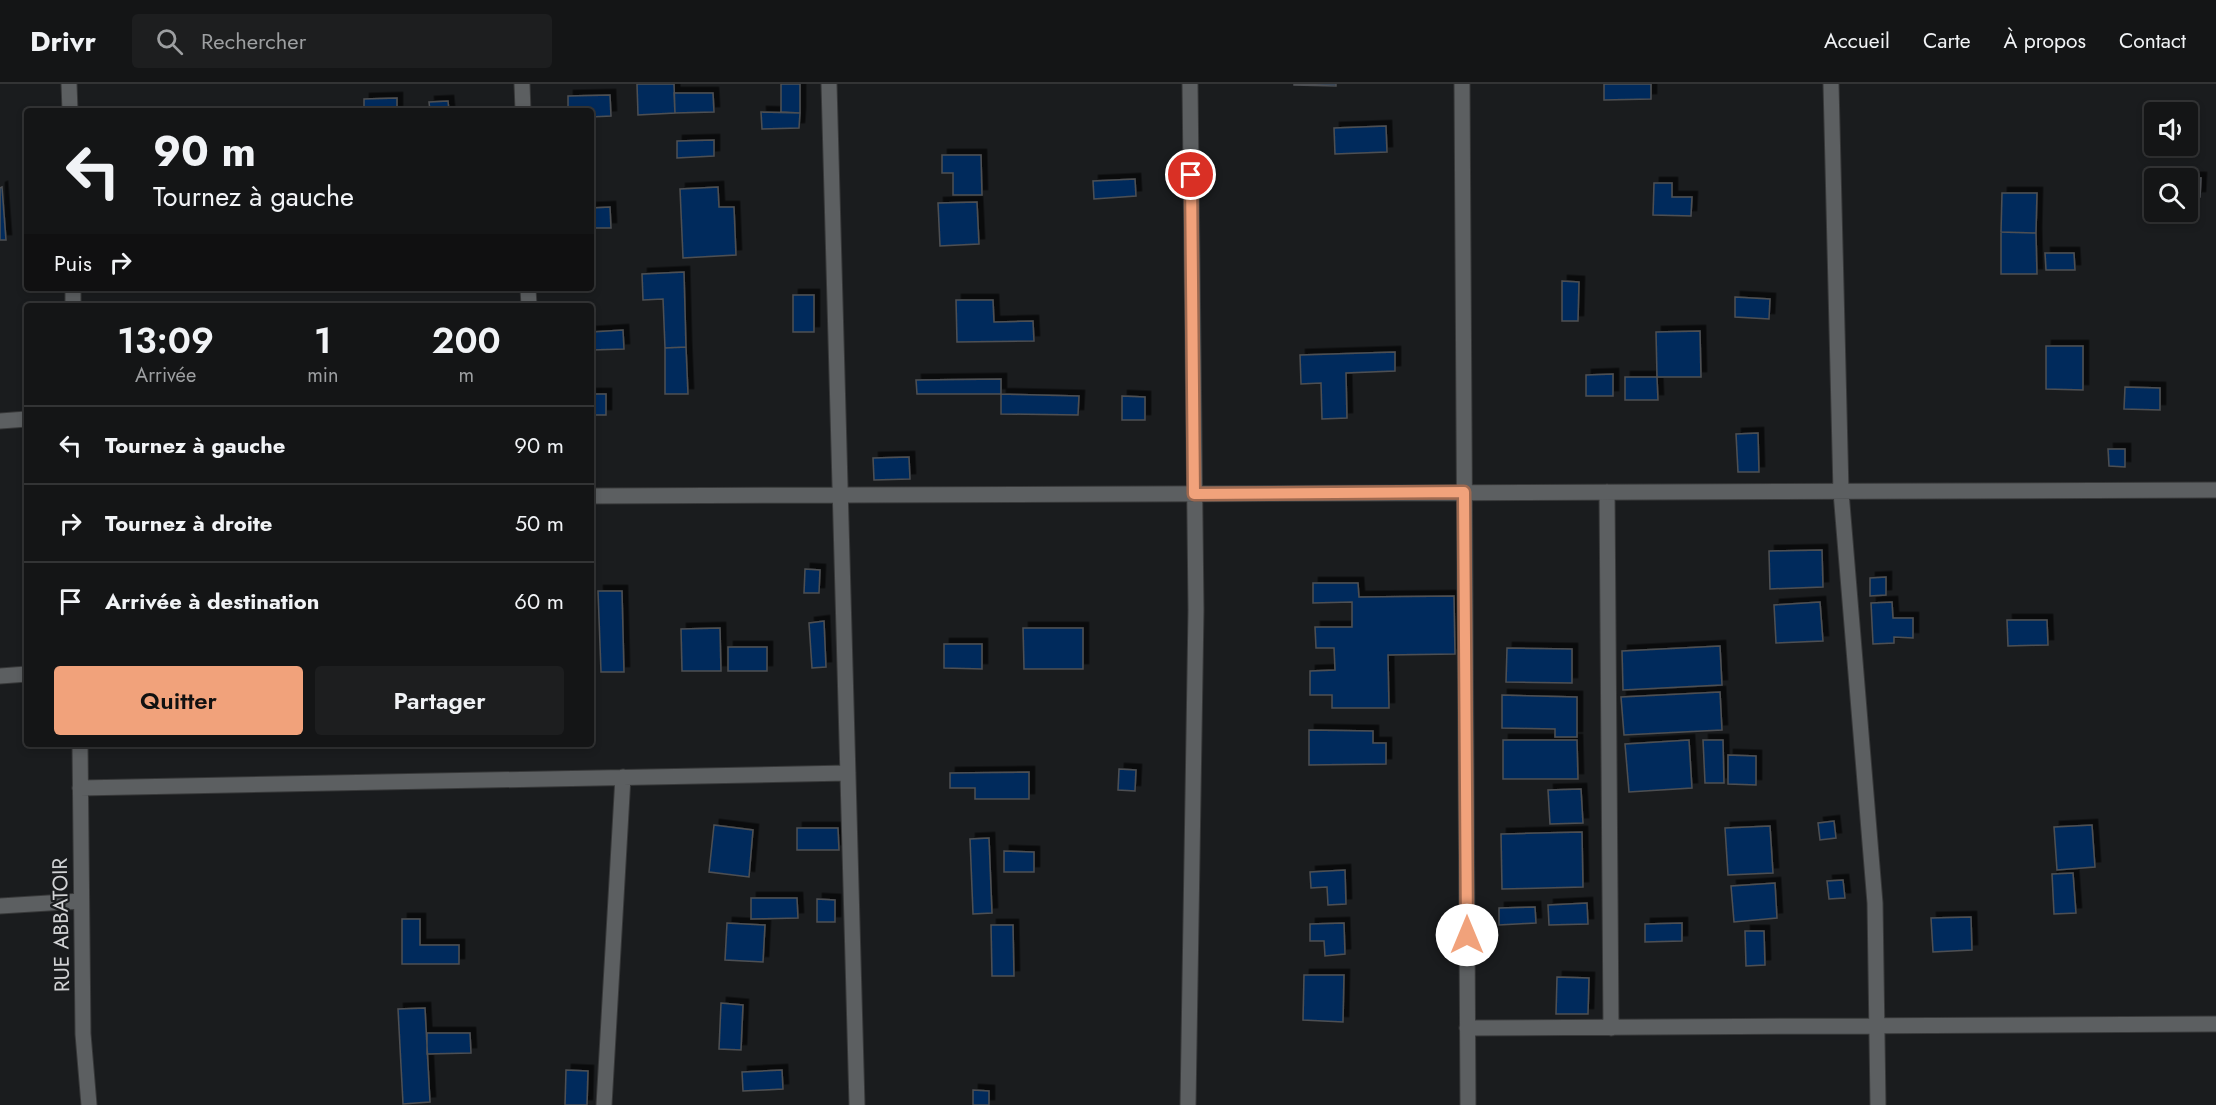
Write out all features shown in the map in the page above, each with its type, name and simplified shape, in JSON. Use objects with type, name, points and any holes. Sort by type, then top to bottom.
[{"type":"street","points":[[69,84],[70,108]]},
{"type":"street","points":[[522,84],[523,108]]},
{"type":"street","points":[[829,84],[857,1105]]},
{"type":"street","points":[[1188,1105],[1196,610],[1190,84]]},
{"type":"street","points":[[1461,84],[1468,1105]]},
{"type":"street","points":[[1831,84],[1841,492],[1875,903],[1878,1105]]},
{"type":"street","points":[[0,421],[24,419]]},
{"type":"street","points":[[594,496],[2216,490]]},
{"type":"street","points":[[1607,492],[1611,1028]]},
{"type":"street","points":[[0,676],[24,674]]},
{"type":"street","name":"RUE ABBATOIR","points":[[80,747],[83,1034],[89,1105]]},
{"type":"street","points":[[80,788],[848,773]]},
{"type":"street","points":[[604,1105],[623,777]]},
{"type":"street","points":[[0,906],[81,901]]},
{"type":"street","points":[[1467,1028],[2216,1024]]},
{"type":"building","points":[[637,84],[674,84],[675,113],[638,115]]},
{"type":"building","points":[[781,84],[800,84],[800,113],[781,112]]},
{"type":"building","points":[[1336,84],[1336,86],[1294,85]]},
{"type":"building","points":[[1604,84],[1651,84],[1651,99],[1604,100]]},
{"type":"building","points":[[674,93],[713,93],[714,112],[675,113]]},
{"type":"building","points":[[610,95],[611,116],[594,117],[594,108],[568,108],[568,96]]},
{"type":"building","points":[[397,98],[397,108],[364,108],[364,99]]},
{"type":"building","points":[[448,101],[449,108],[430,108],[429,102]]},
{"type":"building","points":[[761,112],[800,113],[799,128],[762,129]]},
{"type":"building","points":[[1386,126],[1387,152],[1335,154],[1334,128]]},
{"type":"building","points":[[714,140],[714,156],[677,158],[677,141]]},
{"type":"building","points":[[942,155],[981,155],[982,195],[953,195],[953,173],[942,173]]},
{"type":"building","points":[[2198,178],[2201,178],[2200,197],[2198,197]]},
{"type":"building","points":[[1135,179],[1136,196],[1094,199],[1093,181]]},
{"type":"building","points":[[1654,183],[1672,183],[1672,197],[1692,197],[1691,216],[1653,215]]},
{"type":"building","points":[[2,187],[6,240],[0,240],[0,188]]},
{"type":"building","points":[[718,187],[719,207],[734,207],[736,255],[683,258],[680,189]]},
{"type":"building","points":[[2002,193],[2037,193],[2036,233],[2001,232]]},
{"type":"building","points":[[977,202],[979,244],[940,246],[938,203]]},
{"type":"building","points":[[610,207],[611,228],[594,228],[594,208]]},
{"type":"building","points":[[2001,232],[2036,233],[2037,274],[2001,274]]},
{"type":"building","points":[[2045,253],[2074,253],[2075,270],[2046,270]]},
{"type":"building","points":[[684,272],[686,347],[665,348],[663,299],[643,300],[642,274]]},
{"type":"building","points":[[1562,281],[1579,282],[1578,321],[1562,321]]},
{"type":"building","points":[[793,295],[814,295],[814,332],[793,332]]},
{"type":"building","points":[[1735,297],[1770,299],[1769,319],[1735,317]]},
{"type":"building","points":[[956,300],[993,300],[994,322],[1033,321],[1034,341],[957,342]]},
{"type":"building","points":[[623,330],[624,349],[594,350],[594,332]]},
{"type":"building","points":[[1700,331],[1701,377],[1657,377],[1656,332]]},
{"type":"building","points":[[2046,346],[2083,346],[2083,390],[2046,389]]},
{"type":"building","points":[[686,347],[688,394],[665,394],[665,348]]},
{"type":"building","points":[[1395,352],[1395,371],[1346,373],[1347,418],[1322,419],[1321,383],[1301,384],[1300,355]]},
{"type":"building","points":[[1613,374],[1613,396],[1586,396],[1586,375]]},
{"type":"building","points":[[1625,377],[1657,377],[1658,400],[1625,400]]},
{"type":"building","points":[[1001,379],[1001,394],[917,394],[916,380]]},
{"type":"building","points":[[2125,387],[2160,388],[2160,410],[2124,409]]},
{"type":"building","points":[[594,394],[606,394],[606,415],[594,415]]},
{"type":"building","points":[[1001,394],[1079,396],[1078,415],[1001,414]]},
{"type":"building","points":[[1122,396],[1145,397],[1145,420],[1122,420]]},
{"type":"building","points":[[1758,433],[1759,472],[1738,472],[1736,434]]},
{"type":"building","points":[[2108,449],[2125,449],[2125,467],[2109,466]]},
{"type":"building","points":[[909,457],[910,479],[874,480],[873,458]]},
{"type":"building","points":[[1822,550],[1823,587],[1770,589],[1769,551]]},
{"type":"building","points":[[805,569],[820,570],[819,593],[804,593]]},
{"type":"building","points":[[1886,577],[1886,595],[1870,596],[1870,578]]},
{"type":"building","points":[[1313,583],[1358,583],[1359,597],[1454,596],[1455,654],[1388,655],[1389,708],[1332,708],[1332,695],[1310,695],[1310,671],[1335,670],[1334,648],[1316,648],[1315,627],[1352,627],[1352,602],[1313,603]]},
{"type":"building","points":[[598,591],[622,591],[624,672],[601,672]]},
{"type":"building","points":[[1820,602],[1823,641],[1776,643],[1774,605]]},
{"type":"building","points":[[1892,602],[1893,618],[1913,618],[1913,638],[1894,637],[1894,643],[1873,644],[1871,603]]},
{"type":"building","points":[[2007,620],[2047,620],[2048,645],[2008,646]]},
{"type":"building","points":[[824,621],[826,667],[812,668],[809,623]]},
{"type":"building","points":[[720,628],[721,671],[682,671],[681,629]]},
{"type":"building","points":[[1023,628],[1083,628],[1083,669],[1024,669]]},
{"type":"building","points":[[944,644],[982,644],[982,669],[944,668]]},
{"type":"building","points":[[1720,646],[1722,685],[1623,690],[1622,651]]},
{"type":"building","points":[[728,647],[767,647],[767,671],[728,671]]},
{"type":"building","points":[[1507,648],[1572,649],[1572,683],[1506,682]]},
{"type":"building","points":[[1720,692],[1722,730],[1624,735],[1621,697]]},
{"type":"building","points":[[1502,695],[1577,697],[1577,737],[1555,737],[1555,729],[1502,728]]},
{"type":"building","points":[[1309,730],[1373,731],[1373,743],[1386,743],[1386,764],[1309,765]]},
{"type":"building","points":[[1503,740],[1577,740],[1578,779],[1503,779]]},
{"type":"building","points":[[1689,740],[1692,788],[1629,792],[1625,744]]},
{"type":"building","points":[[1703,740],[1723,740],[1724,783],[1705,783]]},
{"type":"building","points":[[1728,755],[1756,756],[1756,785],[1728,784]]},
{"type":"building","points":[[1119,769],[1136,770],[1135,791],[1118,790]]},
{"type":"building","points":[[1029,772],[1029,799],[975,799],[975,788],[950,788],[950,773]]},
{"type":"building","points":[[1581,789],[1583,823],[1550,824],[1548,790]]},
{"type":"building","points":[[1834,821],[1836,838],[1820,840],[1818,823]]},
{"type":"building","points":[[714,825],[753,830],[749,877],[709,872]]},
{"type":"building","points":[[2092,825],[2095,867],[2057,870],[2054,827]]},
{"type":"building","points":[[1770,826],[1773,873],[1728,875],[1725,828]]},
{"type":"building","points":[[797,828],[838,828],[839,850],[797,850]]},
{"type":"building","points":[[1582,832],[1583,887],[1502,889],[1501,834]]},
{"type":"building","points":[[989,838],[992,913],[973,914],[970,839]]},
{"type":"building","points":[[1004,851],[1034,852],[1034,872],[1004,872]]},
{"type":"building","points":[[1345,870],[1346,904],[1328,905],[1327,887],[1311,888],[1310,872]]},
{"type":"building","points":[[2073,873],[2076,913],[2054,914],[2052,874]]},
{"type":"building","points":[[1843,880],[1845,898],[1829,899],[1827,881]]},
{"type":"building","points":[[1775,883],[1777,918],[1734,922],[1731,886]]},
{"type":"building","points":[[751,898],[797,898],[798,918],[751,919]]},
{"type":"building","points":[[817,899],[835,900],[835,922],[817,922]]},
{"type":"building","points":[[1587,903],[1588,924],[1549,925],[1548,905]]},
{"type":"building","points":[[1535,907],[1536,923],[1499,925],[1499,908]]},
{"type":"building","points":[[1971,917],[1972,950],[1933,952],[1931,918]]},
{"type":"building","points":[[402,919],[420,919],[420,945],[459,945],[459,964],[402,964]]},
{"type":"building","points":[[727,923],[765,925],[763,962],[725,960]]},
{"type":"building","points":[[1344,923],[1345,954],[1325,956],[1324,941],[1310,941],[1310,924]]},
{"type":"building","points":[[1682,923],[1682,941],[1645,942],[1645,924]]},
{"type":"building","points":[[991,925],[1013,925],[1014,976],[992,976]]},
{"type":"building","points":[[1745,931],[1764,931],[1765,965],[1746,966]]},
{"type":"building","points":[[1304,975],[1344,975],[1343,1022],[1303,1020]]},
{"type":"building","points":[[1557,977],[1589,978],[1588,1014],[1556,1014]]},
{"type":"building","points":[[721,1003],[743,1005],[741,1050],[719,1049]]},
{"type":"building","points":[[425,1008],[430,1102],[403,1104],[398,1009]]},
{"type":"building","points":[[427,1033],[470,1033],[471,1053],[427,1054]]},
{"type":"building","points":[[566,1070],[588,1071],[587,1105],[565,1105]]},
{"type":"building","points":[[782,1070],[783,1089],[743,1091],[742,1072]]},
{"type":"building","points":[[973,1090],[989,1091],[989,1105],[973,1105]]},
{"type":"route","points":[[1191,175],[1194,494],[1464,492],[1467,935]]}]
